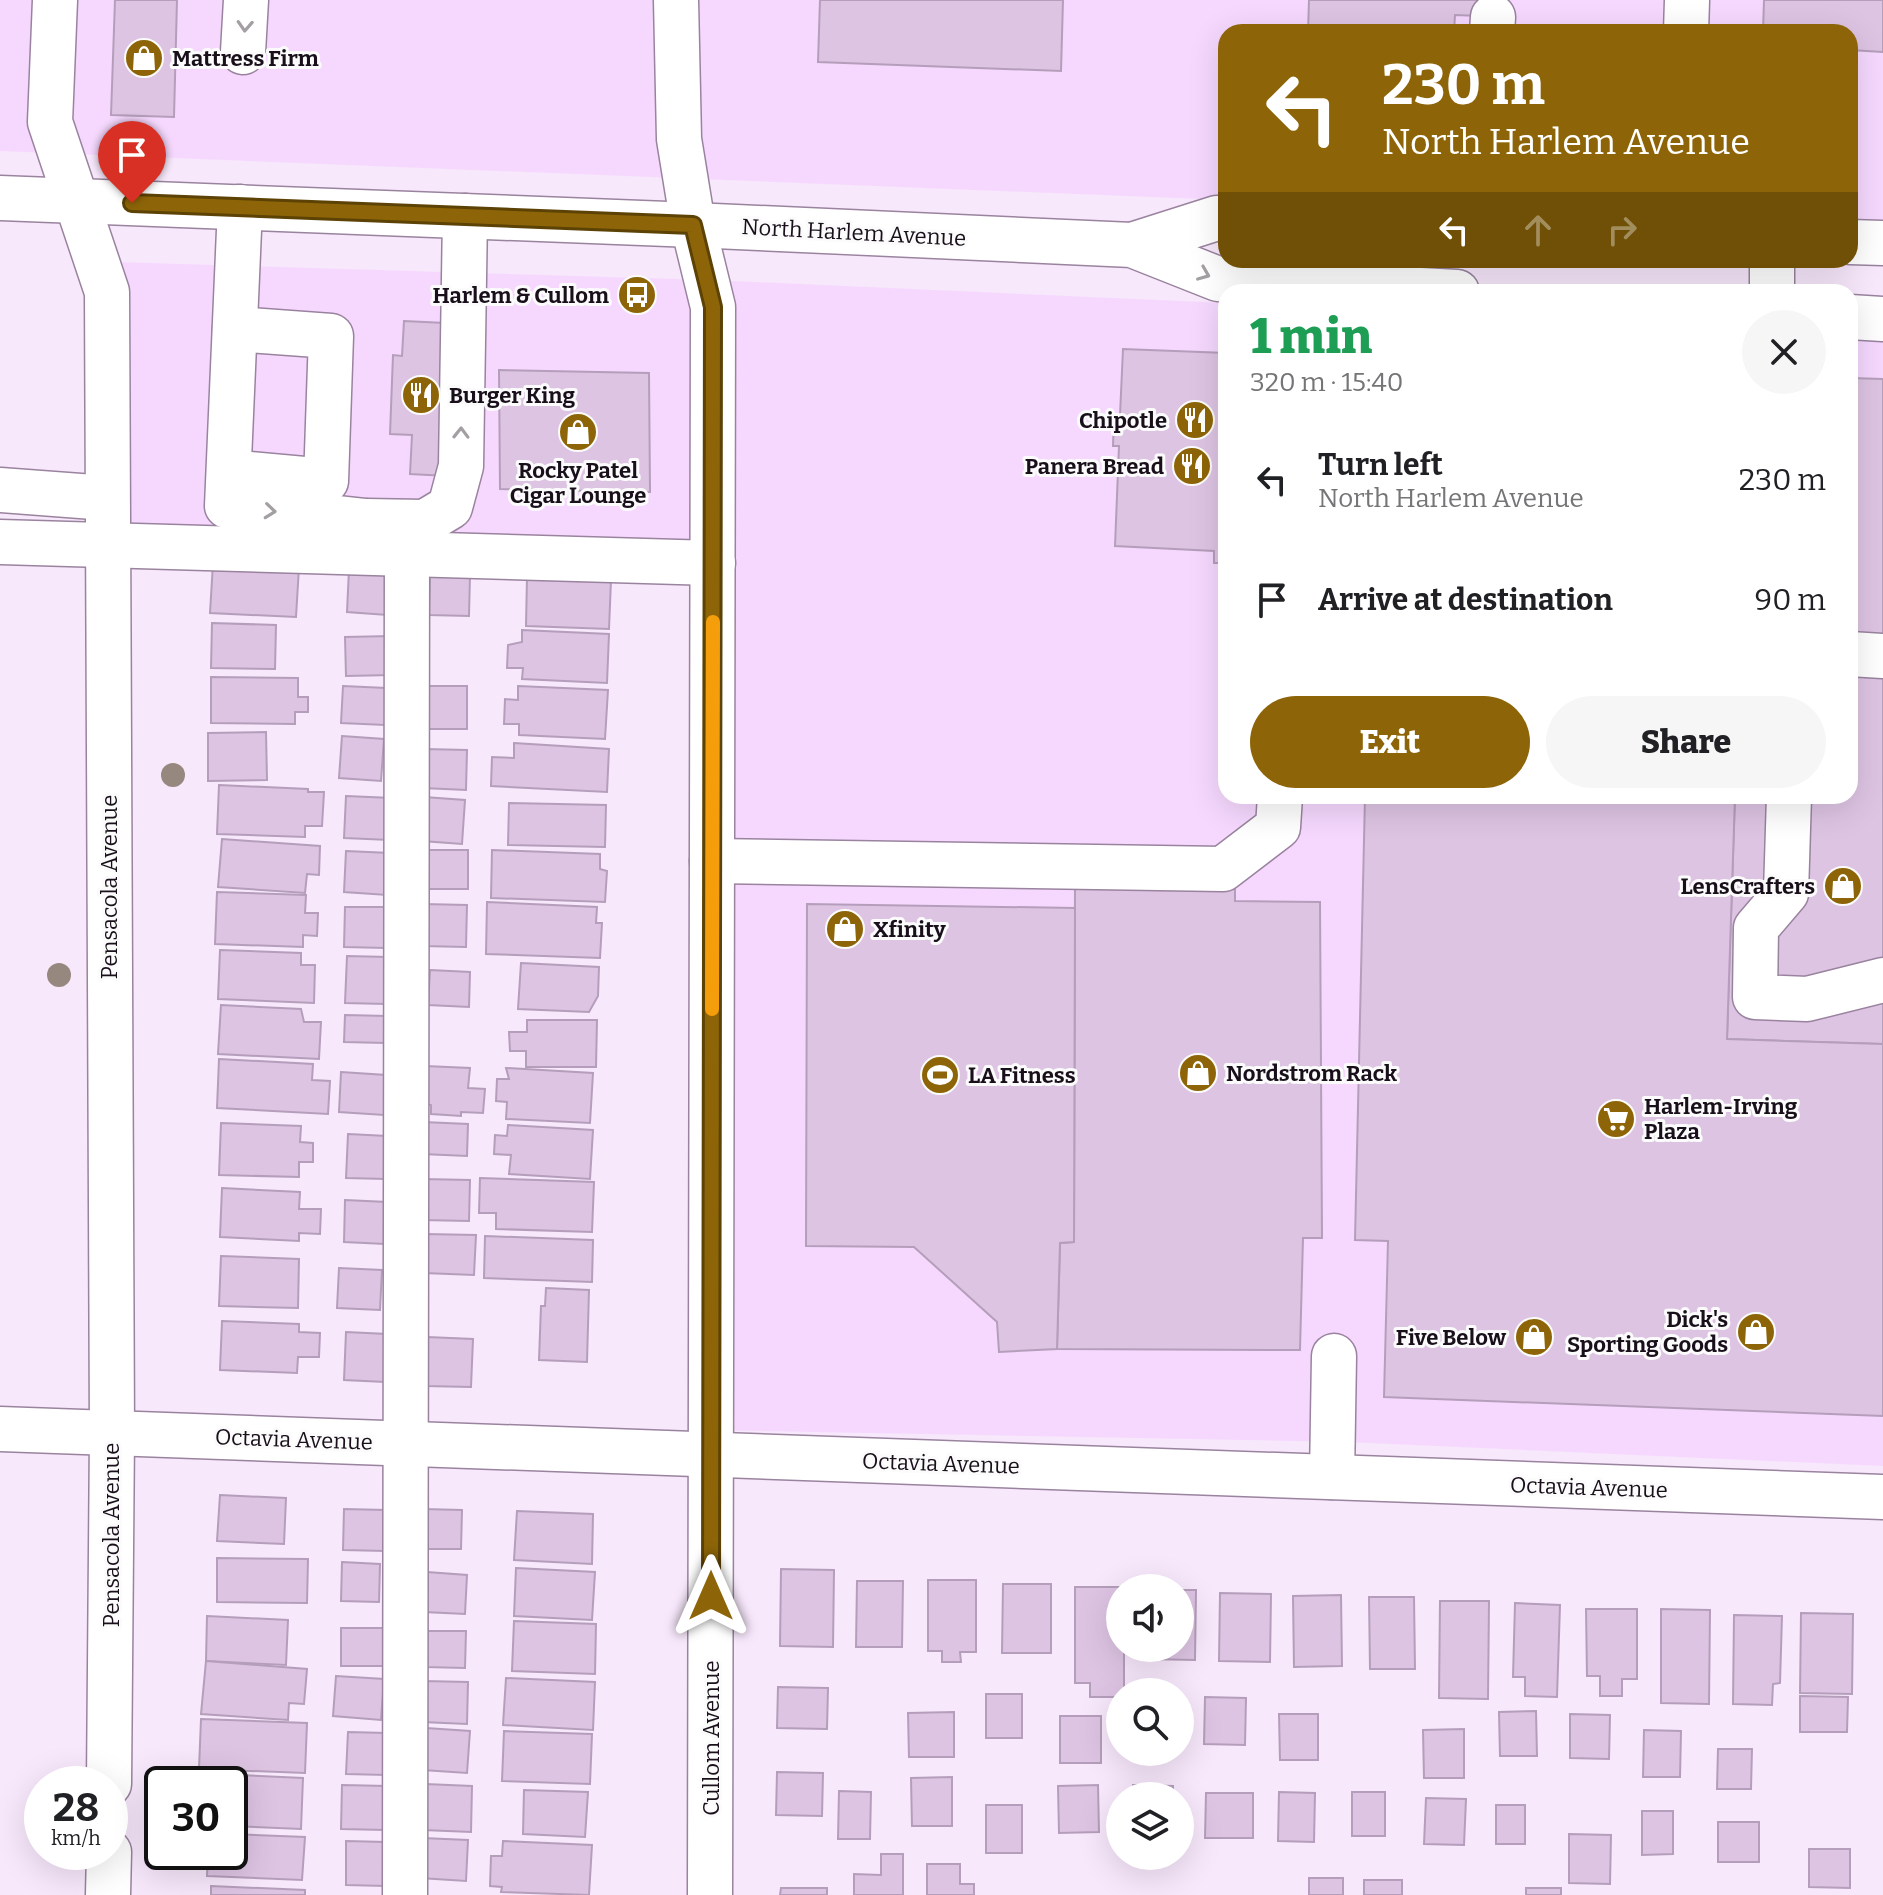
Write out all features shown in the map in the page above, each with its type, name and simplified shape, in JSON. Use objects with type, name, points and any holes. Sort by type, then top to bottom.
[{"type":"street","name":"Pensacola Avenue","points":[[55,0],[50,122],[107,292],[112,1433],[109,1766]]},
{"type":"street","points":[[243,52],[246,0]]},
{"type":"street","name":"Cullom Avenue","points":[[676,0],[679,139],[693,225],[713,307],[710,1895]]},
{"type":"street","points":[[1686,24],[1687,0]]},
{"type":"street","name":"North Harlem Avenue","points":[[0,198],[1132,245],[1218,279],[1262,284]]},
{"type":"street","points":[[240,207],[227,506],[366,521],[425,522],[450,507],[461,466],[465,216]]},
{"type":"street","name":"North Harlem Avenue","points":[[1132,245],[1218,218]]},
{"type":"street","points":[[1858,242],[1883,243]]},
{"type":"street","points":[[1858,317],[1883,319]]},
{"type":"street","points":[[229,472],[326,481],[331,336],[235,329]]},
{"type":"street","points":[[0,490],[107,498]]},
{"type":"street","points":[[0,542],[713,563]]},
{"type":"street","points":[[405,1895],[407,553]]},
{"type":"street","points":[[1858,654],[1883,656]]},
{"type":"street","points":[[712,861],[1223,869],[1278,827],[1279,804]]},
{"type":"street","points":[[1789,804],[1786,893],[1756,928],[1755,997],[1807,999],[1883,980]]},
{"type":"street","points":[[1332,1477],[1334,1356]]},
{"type":"street","name":"Octavia Avenue","points":[[0,1429],[1883,1497]]},
{"type":"street","points":[[108,1895],[109,1870]]},
{"type":"shaded area","points":[[0,0],[1883,0],[1883,226],[1858,224],[1858,24],[1218,24],[1218,200],[0,151]]},
{"type":"shaded area","points":[[114,262],[710,280],[1218,303],[1218,804],[1858,804],[1858,332],[1883,334],[1883,1466],[1347,1442],[704,1430],[705,554],[115,539]]},
{"type":"building","name":"Mattress Firm","points":[[115,0],[177,0],[174,117],[111,115]]},
{"type":"building","points":[[820,0],[1063,0],[1061,71],[818,62]]},
{"type":"building","points":[[1309,0],[1507,0],[1506,17],[1455,15],[1454,24],[1308,24]]},
{"type":"building","points":[[1764,0],[1883,0],[1883,52],[1858,50],[1858,24],[1763,24]]},
{"type":"building","name":"Burger King","points":[[404,321],[445,323],[447,476],[410,474],[412,435],[390,434],[393,355],[402,356]]},
{"type":"building","points":[[1123,349],[1218,353],[1218,563],[1214,563],[1214,551],[1115,546],[1119,446],[1113,446],[1114,415],[1120,415]]},
{"type":"building","points":[[499,370],[649,373],[650,492],[500,489]]},
{"type":"building","points":[[1858,378],[1883,379],[1883,1044],[1727,1039],[1735,804],[1858,804]]},
{"type":"building","points":[[213,563],[299,567],[296,617],[210,613]]},
{"type":"building","points":[[349,569],[389,571],[387,615],[347,612]]},
{"type":"building","points":[[430,574],[470,575],[469,616],[429,615]]},
{"type":"building","points":[[527,577],[611,580],[609,629],[526,626]]},
{"type":"building","points":[[212,623],[276,625],[275,669],[211,668]]},
{"type":"building","points":[[522,630],[609,634],[607,683],[522,679],[523,668],[507,668],[508,645],[522,642]]},
{"type":"building","points":[[391,636],[392,675],[346,676],[345,637]]},
{"type":"building","points":[[211,677],[298,678],[298,697],[308,697],[308,712],[295,712],[295,724],[211,723]]},
{"type":"building","points":[[343,686],[386,688],[385,725],[341,723]]},
{"type":"building","points":[[427,686],[467,686],[467,729],[427,729]]},
{"type":"building","points":[[518,686],[608,690],[605,739],[519,735],[519,724],[504,724],[505,699],[518,700]]},
{"type":"building","points":[[266,732],[267,780],[208,781],[208,733]]},
{"type":"building","points":[[342,736],[384,739],[381,781],[339,778]]},
{"type":"building","points":[[514,743],[609,749],[607,792],[491,786],[492,757],[514,758]]},
{"type":"building","points":[[425,749],[467,750],[466,790],[423,788]]},
{"type":"building","points":[[219,785],[324,792],[322,826],[305,826],[305,837],[217,834]]},
{"type":"building","points":[[346,796],[392,798],[390,840],[344,838]]},
{"type":"building","points":[[424,797],[465,800],[462,844],[422,841]]},
{"type":"building","points":[[509,803],[606,805],[605,847],[508,845]]},
{"type":"building","name":"Harlem-Irving Plaza","points":[[1365,804],[1735,804],[1727,1039],[1883,1044],[1883,1416],[1384,1397],[1388,1241],[1355,1240]]},
{"type":"building","points":[[222,839],[320,846],[319,875],[307,874],[305,893],[218,887]]},
{"type":"building","points":[[425,850],[468,850],[468,889],[425,889]]},
{"type":"building","points":[[492,850],[600,854],[600,869],[607,871],[605,902],[491,898]]},
{"type":"building","points":[[346,851],[390,853],[387,895],[344,892]]},
{"type":"building","name":"Nordstrom Rack","points":[[1075,884],[1235,887],[1235,901],[1320,902],[1322,1238],[1303,1238],[1300,1350],[1057,1349],[1060,1243],[1074,1242]]},
{"type":"building","points":[[217,892],[306,895],[305,913],[318,913],[317,936],[303,935],[303,947],[215,944]]},
{"type":"building","points":[[487,902],[597,907],[596,923],[602,923],[600,958],[486,954]]},
{"type":"building","points":[[423,904],[467,905],[466,947],[422,946]]},
{"type":"building","name":"LA Fitness","points":[[807,904],[1075,908],[1074,1242],[1060,1243],[1057,1349],[999,1352],[997,1322],[914,1247],[806,1246]]},
{"type":"building","points":[[345,907],[387,907],[386,948],[344,947]]},
{"type":"building","points":[[220,950],[301,953],[301,965],[315,965],[314,1003],[218,999]]},
{"type":"building","points":[[347,956],[388,957],[386,1004],[345,1003]]},
{"type":"building","points":[[521,963],[599,967],[598,996],[589,1012],[518,1009]]},
{"type":"building","points":[[430,970],[470,972],[469,1007],[428,1005]]},
{"type":"building","points":[[221,1005],[301,1009],[304,1022],[321,1022],[319,1059],[218,1054]]},
{"type":"building","points":[[345,1015],[387,1016],[386,1043],[344,1042]]},
{"type":"building","points":[[527,1020],[597,1020],[596,1067],[526,1067],[526,1051],[510,1051],[509,1032],[527,1032]]},
{"type":"building","points":[[219,1059],[313,1064],[312,1080],[330,1081],[328,1114],[217,1108]]},
{"type":"building","points":[[425,1066],[470,1068],[468,1088],[485,1089],[483,1113],[461,1112],[461,1116],[431,1114],[431,1105],[424,1104]]},
{"type":"building","points":[[506,1068],[593,1073],[590,1123],[506,1119],[507,1102],[496,1101],[497,1079],[509,1079]]},
{"type":"building","points":[[341,1072],[386,1075],[384,1115],[339,1112]]},
{"type":"building","points":[[423,1122],[468,1124],[467,1156],[422,1154]]},
{"type":"building","points":[[221,1123],[301,1126],[300,1142],[313,1143],[313,1162],[299,1162],[299,1177],[219,1175]]},
{"type":"building","points":[[508,1125],[593,1130],[590,1179],[509,1174],[511,1155],[494,1154],[495,1135],[507,1136]]},
{"type":"building","points":[[348,1134],[387,1136],[386,1179],[346,1178]]},
{"type":"building","points":[[480,1178],[594,1182],[592,1232],[496,1229],[496,1213],[479,1213]]},
{"type":"building","points":[[423,1179],[470,1180],[469,1221],[422,1220]]},
{"type":"building","points":[[222,1188],[300,1192],[299,1209],[321,1209],[320,1234],[299,1233],[299,1241],[220,1237]]},
{"type":"building","points":[[345,1200],[387,1202],[385,1244],[344,1242]]},
{"type":"building","points":[[425,1234],[476,1235],[474,1275],[424,1273]]},
{"type":"building","points":[[485,1236],[593,1240],[592,1282],[484,1278]]},
{"type":"building","points":[[221,1256],[299,1259],[298,1308],[219,1306]]},
{"type":"building","points":[[339,1268],[382,1270],[380,1310],[337,1308]]},
{"type":"building","points":[[546,1288],[589,1290],[587,1362],[539,1360],[541,1306],[545,1306]]},
{"type":"building","points":[[222,1321],[299,1324],[299,1332],[320,1333],[319,1357],[298,1357],[297,1373],[220,1370]]},
{"type":"building","points":[[346,1332],[387,1334],[385,1382],[344,1380]]},
{"type":"building","points":[[427,1337],[473,1339],[471,1387],[425,1386]]},
{"type":"building","points":[[220,1495],[286,1498],[284,1544],[217,1541]]},
{"type":"building","points":[[344,1509],[386,1510],[385,1551],[343,1550]]},
{"type":"building","points":[[423,1509],[462,1510],[461,1549],[423,1549]]},
{"type":"building","points":[[517,1511],[593,1514],[592,1564],[514,1560]]},
{"type":"building","points":[[217,1558],[308,1559],[307,1603],[217,1602]]},
{"type":"building","points":[[342,1562],[380,1564],[379,1602],[341,1601]]},
{"type":"building","points":[[516,1568],[595,1572],[592,1620],[514,1616]]},
{"type":"building","points":[[781,1569],[834,1570],[833,1647],[780,1646]]},
{"type":"building","points":[[427,1572],[467,1575],[465,1614],[424,1612]]},
{"type":"building","points":[[928,1580],[976,1580],[976,1652],[960,1652],[961,1662],[942,1662],[942,1651],[928,1651]]},
{"type":"building","points":[[857,1581],[903,1581],[902,1647],[856,1647]]},
{"type":"building","points":[[1003,1584],[1051,1584],[1051,1653],[1002,1653]]},
{"type":"building","points":[[1075,1587],[1106,1587],[1106,1662],[1124,1662],[1124,1678],[1106,1678],[1106,1697],[1090,1697],[1090,1683],[1075,1683]]},
{"type":"building","points":[[1194,1590],[1196,1590],[1195,1660]]},
{"type":"building","points":[[1220,1593],[1271,1594],[1270,1662],[1219,1661]]},
{"type":"building","points":[[1341,1595],[1342,1666],[1294,1667],[1293,1596]]},
{"type":"building","points":[[1369,1597],[1414,1597],[1415,1669],[1370,1669]]},
{"type":"building","points":[[1440,1601],[1489,1601],[1488,1699],[1439,1698]]},
{"type":"building","points":[[1515,1603],[1560,1605],[1557,1697],[1525,1696],[1525,1677],[1513,1677]]},
{"type":"building","points":[[1586,1609],[1637,1609],[1637,1679],[1622,1679],[1622,1696],[1600,1696],[1600,1676],[1587,1676]]},
{"type":"building","points":[[1661,1609],[1710,1610],[1709,1704],[1661,1703]]},
{"type":"building","points":[[1801,1613],[1853,1614],[1852,1694],[1800,1693]]},
{"type":"building","points":[[1734,1615],[1782,1616],[1780,1683],[1773,1684],[1772,1705],[1733,1704]]},
{"type":"building","points":[[207,1616],[288,1620],[286,1665],[206,1661]]},
{"type":"building","points":[[514,1621],[596,1624],[595,1674],[512,1671]]},
{"type":"building","points":[[341,1628],[385,1628],[385,1666],[341,1666]]},
{"type":"building","points":[[425,1631],[466,1631],[465,1668],[425,1667]]},
{"type":"building","points":[[206,1661],[307,1669],[304,1704],[289,1703],[288,1720],[201,1714]]},
{"type":"building","points":[[336,1676],[384,1679],[381,1720],[333,1716]]},
{"type":"building","points":[[506,1678],[595,1682],[593,1730],[503,1725]]},
{"type":"building","points":[[424,1681],[468,1682],[467,1724],[422,1722]]},
{"type":"building","points":[[778,1687],[828,1688],[827,1729],[777,1728]]},
{"type":"building","points":[[986,1694],[1022,1694],[1022,1738],[986,1738]]},
{"type":"building","points":[[1800,1696],[1848,1697],[1847,1732],[1800,1732]]},
{"type":"building","points":[[1205,1697],[1246,1698],[1245,1745],[1204,1744]]},
{"type":"building","points":[[1536,1711],[1537,1756],[1500,1756],[1499,1712]]},
{"type":"building","points":[[954,1712],[954,1757],[909,1757],[908,1713]]},
{"type":"building","points":[[1279,1714],[1318,1714],[1318,1760],[1280,1760]]},
{"type":"building","points":[[1570,1714],[1610,1715],[1609,1759],[1570,1758]]},
{"type":"building","points":[[1060,1716],[1101,1716],[1101,1763],[1060,1763]]},
{"type":"building","points":[[201,1719],[307,1723],[305,1773],[248,1771],[248,1766],[199,1766]]},
{"type":"building","points":[[426,1728],[470,1731],[467,1773],[423,1770]]},
{"type":"building","points":[[1464,1729],[1464,1778],[1424,1778],[1423,1730]]},
{"type":"building","points":[[1644,1730],[1681,1731],[1680,1777],[1643,1777]]},
{"type":"building","points":[[504,1731],[592,1734],[590,1784],[502,1781]]},
{"type":"building","points":[[348,1732],[387,1733],[386,1775],[346,1774]]},
{"type":"building","points":[[1718,1749],[1752,1749],[1751,1789],[1717,1789]]},
{"type":"building","points":[[777,1772],[823,1773],[822,1816],[776,1815]]},
{"type":"building","points":[[248,1775],[303,1778],[301,1829],[248,1827]]},
{"type":"building","points":[[952,1777],[952,1826],[912,1826],[911,1778]]},
{"type":"building","points":[[425,1784],[472,1786],[471,1832],[423,1830]]},
{"type":"building","points":[[342,1785],[387,1786],[386,1830],[341,1829]]},
{"type":"building","points":[[1098,1785],[1099,1832],[1059,1833],[1058,1786]]},
{"type":"building","points":[[524,1790],[588,1792],[585,1837],[523,1834]]},
{"type":"building","points":[[839,1791],[871,1792],[870,1839],[838,1839]]},
{"type":"building","points":[[1279,1792],[1315,1793],[1314,1842],[1278,1841]]},
{"type":"building","points":[[1352,1792],[1385,1792],[1385,1836],[1352,1836]]},
{"type":"building","points":[[1206,1793],[1253,1793],[1253,1838],[1205,1838]]},
{"type":"building","points":[[1426,1798],[1466,1799],[1464,1845],[1424,1844]]},
{"type":"building","points":[[986,1805],[1022,1805],[1022,1853],[986,1853]]},
{"type":"building","points":[[1496,1805],[1525,1805],[1525,1844],[1496,1844]]},
{"type":"building","points":[[1642,1811],[1673,1811],[1673,1854],[1642,1855]]},
{"type":"building","points":[[1718,1822],[1759,1822],[1759,1862],[1718,1862]]},
{"type":"building","points":[[1569,1834],[1611,1835],[1610,1884],[1569,1883]]},
{"type":"building","points":[[248,1835],[305,1837],[302,1880],[207,1876],[207,1870],[248,1870]]},
{"type":"building","points":[[422,1838],[468,1840],[466,1881],[420,1878]]},
{"type":"building","points":[[346,1841],[386,1842],[386,1886],[346,1885]]},
{"type":"building","points":[[503,1841],[592,1845],[589,1895],[501,1892],[502,1887],[490,1886],[491,1856],[502,1856]]},
{"type":"building","points":[[1809,1849],[1850,1849],[1850,1888],[1809,1887]]},
{"type":"building","points":[[881,1854],[903,1854],[903,1895],[854,1895],[854,1874],[881,1875]]},
{"type":"building","points":[[927,1864],[960,1864],[960,1884],[974,1884],[974,1895],[927,1895]]},
{"type":"building","points":[[1309,1878],[1343,1878],[1343,1895],[1309,1895]]},
{"type":"building","points":[[1364,1880],[1402,1880],[1402,1895],[1364,1895]]},
{"type":"building","points":[[211,1886],[305,1890],[305,1895],[211,1895]]},
{"type":"building","points":[[781,1888],[827,1888],[827,1895],[780,1895]]},
{"type":"building","points":[[1526,1888],[1561,1888],[1561,1895],[1526,1895]]},
{"type":"slow traffic","points":[[712,1009],[713,622]]},
{"type":"place","name":"Mattress Firm","points":[[144,58]]},
{"type":"place","name":"Harlem & Cullom","points":[[637,295]]},
{"type":"place","name":"Burger King","points":[[421,395]]},
{"type":"place","name":"Chipotle","points":[[1195,420]]},
{"type":"place","name":"Rocky Patel Cigar Lounge","points":[[578,432]]},
{"type":"place","name":"Panera Bread","points":[[1192,466]]},
{"type":"place","name":"LensCrafters","points":[[1843,886]]},
{"type":"place","name":"Xfinity","points":[[845,929]]},
{"type":"place","name":"Nordstrom Rack","points":[[1198,1073]]},
{"type":"place","name":"LA Fitness","points":[[940,1075]]},
{"type":"place","name":"Harlem-Irving Plaza","points":[[1616,1119]]},
{"type":"place","name":"Dick's Sporting Goods","points":[[1756,1332]]},
{"type":"place","name":"Five Below","points":[[1534,1337]]},
{"type":"route","points":[[132,203],[693,225],[713,307],[711,1596]]}]
